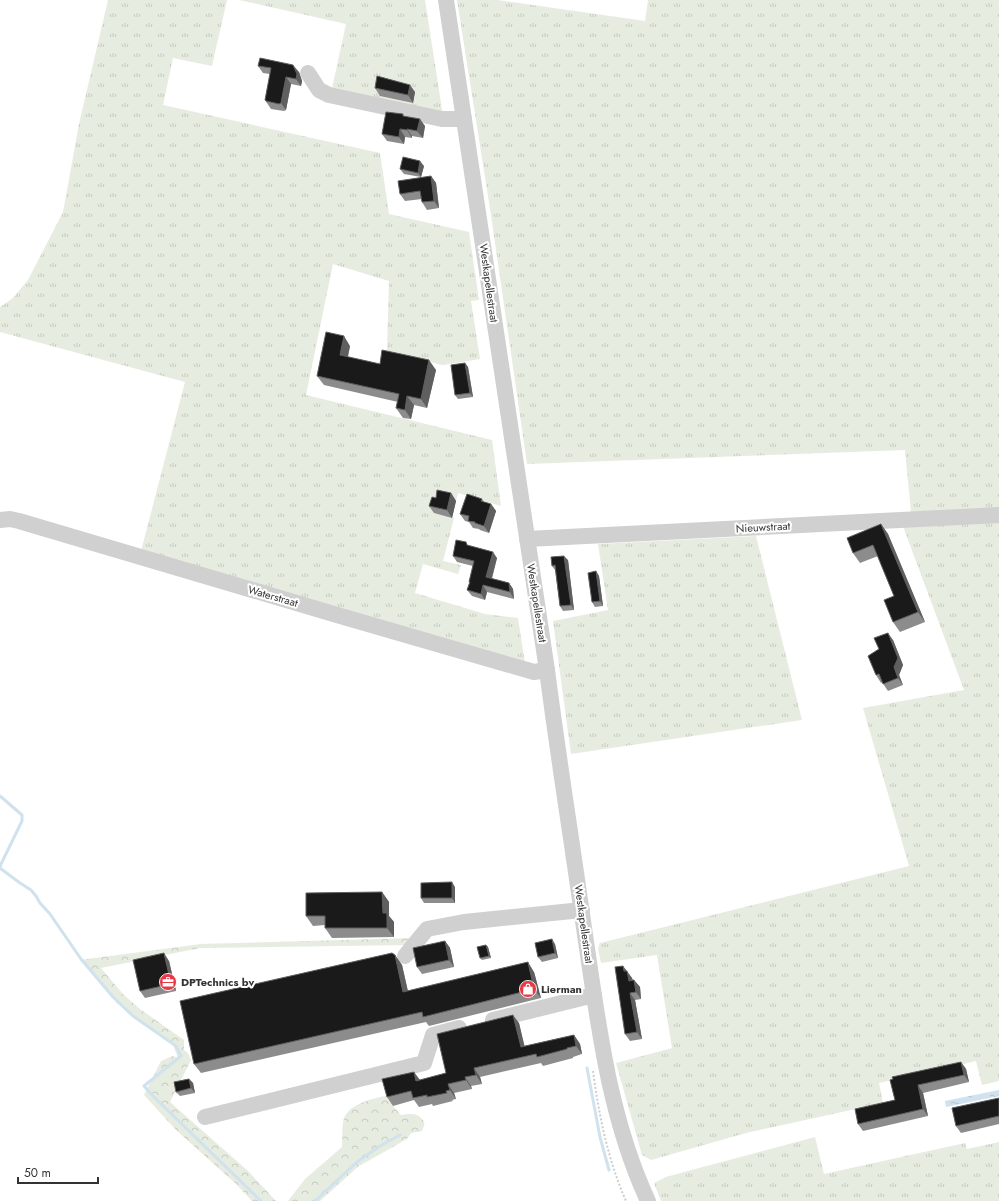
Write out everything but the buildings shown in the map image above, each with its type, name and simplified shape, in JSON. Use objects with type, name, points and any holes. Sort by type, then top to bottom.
[{"type":"street","name":"Westkapellestraat","points":[[446,0],[604,1058],[618,1118],[627,1148],[648,1201]]},
{"type":"street","points":[[308,73],[320,90],[329,95],[442,120],[464,119]]},
{"type":"street","name":"Nieuwstraat","points":[[527,539],[999,515]]},
{"type":"street","name":"Waterstraat","points":[[0,520],[10,519],[19,521],[534,672],[547,670]]},
{"type":"street","points":[[405,956],[427,929],[464,922],[582,910]]},
{"type":"street","points":[[206,1117],[424,1063],[433,1035],[594,995]]},
{"type":"green space","points":[[108,0],[227,0],[212,66],[173,58],[163,105],[380,153],[389,214],[469,232],[479,300],[471,301],[480,359],[443,365],[387,352],[389,281],[333,264],[306,395],[492,440],[501,506],[458,493],[456,501],[434,513],[454,518],[443,561],[461,565],[458,574],[423,564],[415,593],[485,614],[518,618],[525,663],[140,555],[185,382],[0,332],[0,307],[13,298],[28,280],[63,212],[79,124]]},
{"type":"green space","points":[[239,0],[425,0],[443,116],[331,93],[346,24]]},
{"type":"green space","points":[[457,0],[498,0],[645,21],[648,0],[999,0],[999,511],[911,512],[905,450],[527,464],[491,215]]},
{"type":"green space","points":[[999,518],[999,1081],[982,1085],[976,1061],[879,1083],[883,1103],[746,1133],[651,1160],[642,1155],[616,1063],[672,1048],[657,955],[601,963],[598,948],[600,943],[909,866],[863,708],[964,690],[903,523]]},
{"type":"green space","points":[[756,536],[802,720],[571,754],[553,621],[608,610],[598,544]]},
{"type":"green space","points":[[414,938],[410,945],[200,948],[101,968],[123,994],[140,1009],[184,1040],[184,1050],[188,1053],[191,1060],[170,1102],[248,1171],[276,1201],[252,1201],[236,1184],[176,1130],[144,1095],[161,1061],[172,1056],[178,1058],[173,1045],[134,1018],[116,1002],[80,960],[201,944]]},
{"type":"green space","points":[[390,1095],[393,1106],[401,1115],[415,1114],[423,1120],[424,1126],[422,1131],[411,1133],[407,1139],[359,1166],[320,1201],[288,1201],[305,1179],[342,1147],[343,1123],[345,1116],[349,1111],[353,1107],[365,1101]]},
{"type":"green space","points":[[815,1137],[824,1174],[965,1143],[967,1149],[999,1142],[999,1201],[661,1201],[654,1183],[666,1177]]},
{"type":"water","points":[[999,1090],[999,1096],[946,1107],[945,1101]]},
{"type":"waterway","points":[[0,796],[22,815],[22,821],[0,868],[31,890],[50,914],[81,959],[113,997],[133,1016],[176,1046],[181,1056],[144,1086],[261,1201]]},
{"type":"waterway","points":[[587,1068],[600,1137],[609,1170]]},
{"type":"waterway","points":[[315,1201],[357,1162],[380,1146],[400,1135]]},
{"type":"place","name":"DPTechnics bv","points":[[168,982]]},
{"type":"place","name":"Lierman","points":[[528,989]]}]
